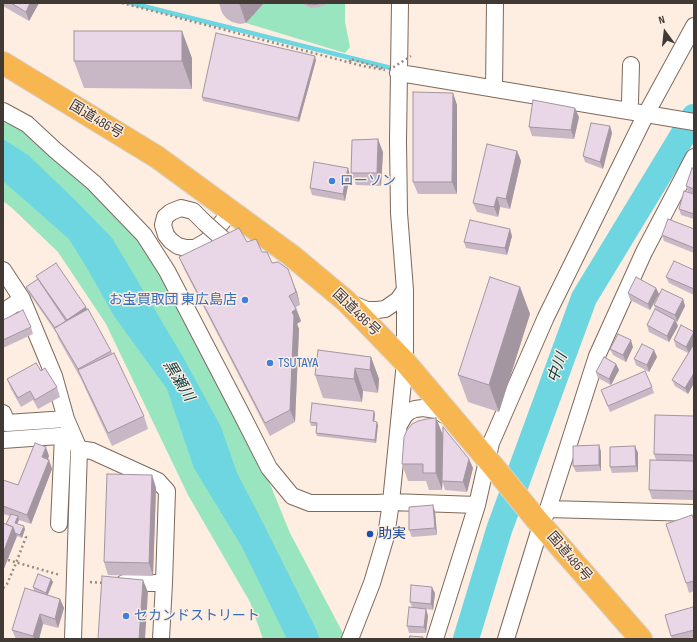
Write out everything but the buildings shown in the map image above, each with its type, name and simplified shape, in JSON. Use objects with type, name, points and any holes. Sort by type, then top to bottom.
[{"type":"highway","name":"国道486号","points":[[3,63],[157,157],[292,256],[346,301],[406,362],[490,463],[542,518],[641,639]]},
{"type":"street","points":[[352,638],[372,583],[386,536],[406,362],[405,290],[399,212],[398,73],[400,3]]},
{"type":"street","points":[[494,89],[495,3]]},
{"type":"street","points":[[435,639],[490,463],[491,443],[546,317],[646,114],[694,26]]},
{"type":"street","points":[[627,111],[630,102],[631,66]]},
{"type":"street","points":[[398,73],[694,122]]},
{"type":"street","points":[[3,111],[27,124],[94,184],[144,235],[171,278],[269,468],[292,496],[310,503],[391,502],[477,504]]},
{"type":"street","points":[[506,639],[542,518],[597,356],[644,252],[694,157]]},
{"type":"street","points":[[226,243],[205,223],[193,211],[181,208],[171,212],[165,217],[163,225],[166,234],[171,241],[178,246],[195,248],[207,241],[231,211]]},
{"type":"street","points":[[3,270],[22,299],[54,376],[72,440],[73,639]]},
{"type":"street","points":[[346,301],[367,310],[385,309],[398,300],[405,290]]},
{"type":"street","points":[[3,312],[22,299]]},
{"type":"street","points":[[399,425],[405,416],[410,412],[415,409],[423,408],[436,410],[457,424]]},
{"type":"street","points":[[3,413],[7,423],[66,419]]},
{"type":"street","points":[[3,440],[72,440],[92,451],[158,481],[167,490],[161,639]]},
{"type":"street","points":[[59,524],[72,440]]},
{"type":"street","points":[[542,518],[694,513]]},
{"type":"street","points":[[107,583],[164,583]]},
{"type":"path","points":[[122,3],[398,73]]},
{"type":"path","points":[[350,61],[389,70],[411,56]]},
{"type":"path","points":[[3,588],[7,584],[26,537],[22,535]]},
{"type":"path","points":[[8,560],[61,575]]},
{"type":"green space","points":[[264,3],[345,3],[345,22],[350,47],[345,53],[246,23]]},
{"type":"green space","points":[[3,116],[55,150],[144,235],[241,413],[290,533],[344,635],[344,639],[263,639],[250,602],[188,495],[106,324],[58,252],[3,201]]},
{"type":"water","name":"黒瀬川","points":[[3,139],[28,155],[112,238],[183,357],[221,427],[237,473],[320,639],[287,639],[242,547],[194,468],[167,389],[114,316],[69,239],[3,181]]},
{"type":"waterway","points":[[131,3],[391,68]]},
{"type":"waterway","name":"中川","points":[[466,639],[499,530],[584,298],[694,117]]},
{"type":"place","name":"ローソン","points":[[332,181]]},
{"type":"place","name":"お宝買取団 東広島店","points":[[245,300]]},
{"type":"place","name":"TSUTAYA","points":[[270,363]]},
{"type":"place","name":"助実","points":[[370,534]]},
{"type":"place","name":"セカンドストリート","points":[[126,616]]}]
